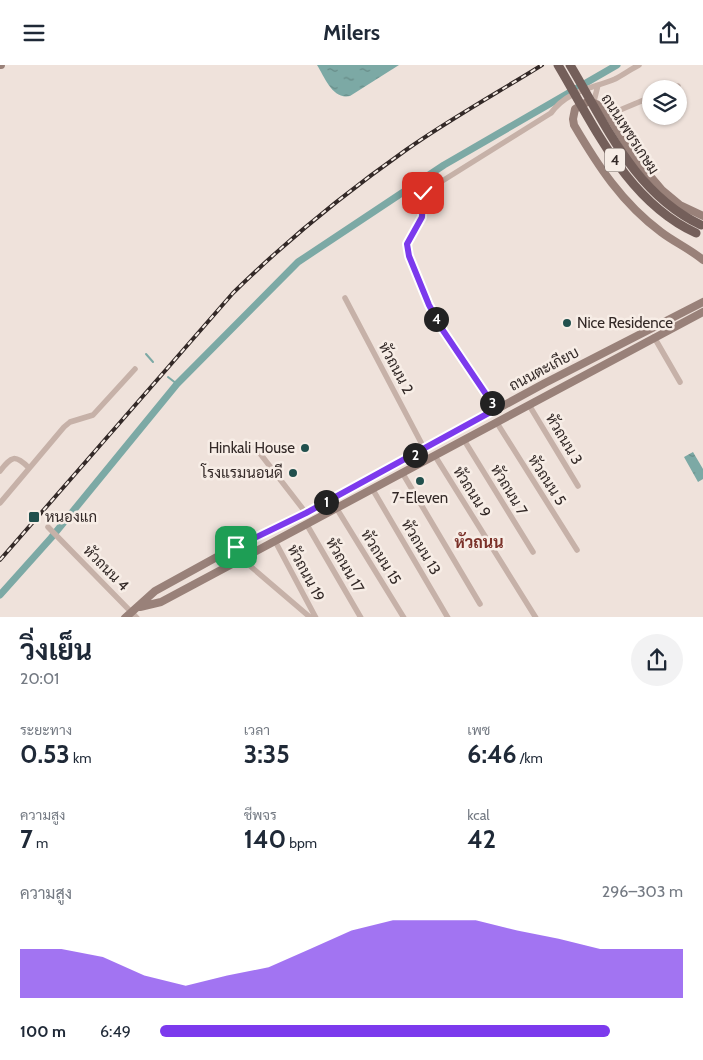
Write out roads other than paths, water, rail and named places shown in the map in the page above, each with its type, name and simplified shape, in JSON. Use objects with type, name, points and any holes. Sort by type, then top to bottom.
[{"type":"main road","name":"ถนนเพชรเกษม","points":[[558,65],[633,184],[668,217],[700,225]]},
{"type":"main road","name":"ถนนเพชรเกษม","points":[[570,65],[640,177],[655,195],[673,209],[700,225]]},
{"type":"street","points":[[496,409],[442,329],[429,305],[409,256],[407,244],[422,217],[423,193],[551,113],[558,103],[591,85],[598,85],[616,78],[639,65]]},
{"type":"street","points":[[594,101],[598,85]]},
{"type":"street","points":[[700,225],[662,190],[634,157],[603,107],[594,101],[579,105],[573,119],[600,168],[619,194],[640,215],[703,260]]},
{"type":"street","points":[[608,115],[642,101]]},
{"type":"street","name":"หัวถนน 2","points":[[345,298],[424,449]]},
{"type":"street","name":"ถนนตะเกียบ","points":[[136,613],[155,591],[236,547],[306,513],[496,409],[703,302]]},
{"type":"street","name":"ถนนตะเกียบ","points":[[125,617],[161,602],[403,474],[654,337],[703,313]]},
{"type":"street","points":[[654,337],[680,382]]},
{"type":"street","points":[[0,503],[64,427],[70,422],[93,415],[135,369]]},
{"type":"street","name":"หัวถนน 3","points":[[529,405],[578,485]]},
{"type":"street","points":[[488,414],[496,424]]},
{"type":"street","name":"หัวถนน 5","points":[[496,424],[577,549]]},
{"type":"street","name":"หัวถนน 7","points":[[464,440],[533,552]]},
{"type":"street","points":[[255,447],[306,513]]},
{"type":"street","name":"หัวถนน 9","points":[[435,456],[536,617]]},
{"type":"street","points":[[0,471],[14,458],[20,459],[29,468]]},
{"type":"street","points":[[403,474],[480,604]]},
{"type":"street","name":"หัวถนน 13","points":[[373,490],[448,617]]},
{"type":"street","name":"หัวถนน 15","points":[[337,509],[404,617]]},
{"type":"street","points":[[282,524],[288,535]]},
{"type":"street","name":"หัวถนน 17","points":[[307,525],[361,617]]},
{"type":"street","name":"หัวถนน 4","points":[[48,527],[136,613]]},
{"type":"street","name":"หัวถนน 19","points":[[274,541],[316,617]]},
{"type":"street","points":[[236,547],[242,559],[311,617]]},
{"type":"water","points":[[317,65],[399,65],[350,96],[344,96],[339,95],[330,87]]},
{"type":"water","points":[[693,452],[703,469],[703,479],[698,482],[684,457]]},
{"type":"waterway","points":[[0,595],[51,538],[177,384],[298,262],[444,165],[617,65]]},
{"type":"waterway","points":[[146,354],[153,362]]},
{"type":"waterway","points":[[168,377],[177,384]]},
{"type":"railway","points":[[0,560],[233,293],[274,255],[338,200],[406,150],[542,65]]},
{"type":"place","name":"Nice Residence","points":[[567,323]]},
{"type":"place","name":"Hinkali House","points":[[305,448]]},
{"type":"place","name":"โรงแรมนอนดี","points":[[293,473]]},
{"type":"place","name":"7-Eleven","points":[[420,481]]},
{"type":"place","name":"หนองแก","points":[[34,517]]},
{"type":"district","name":"หัวถนน","points":[[479,542]]}]
